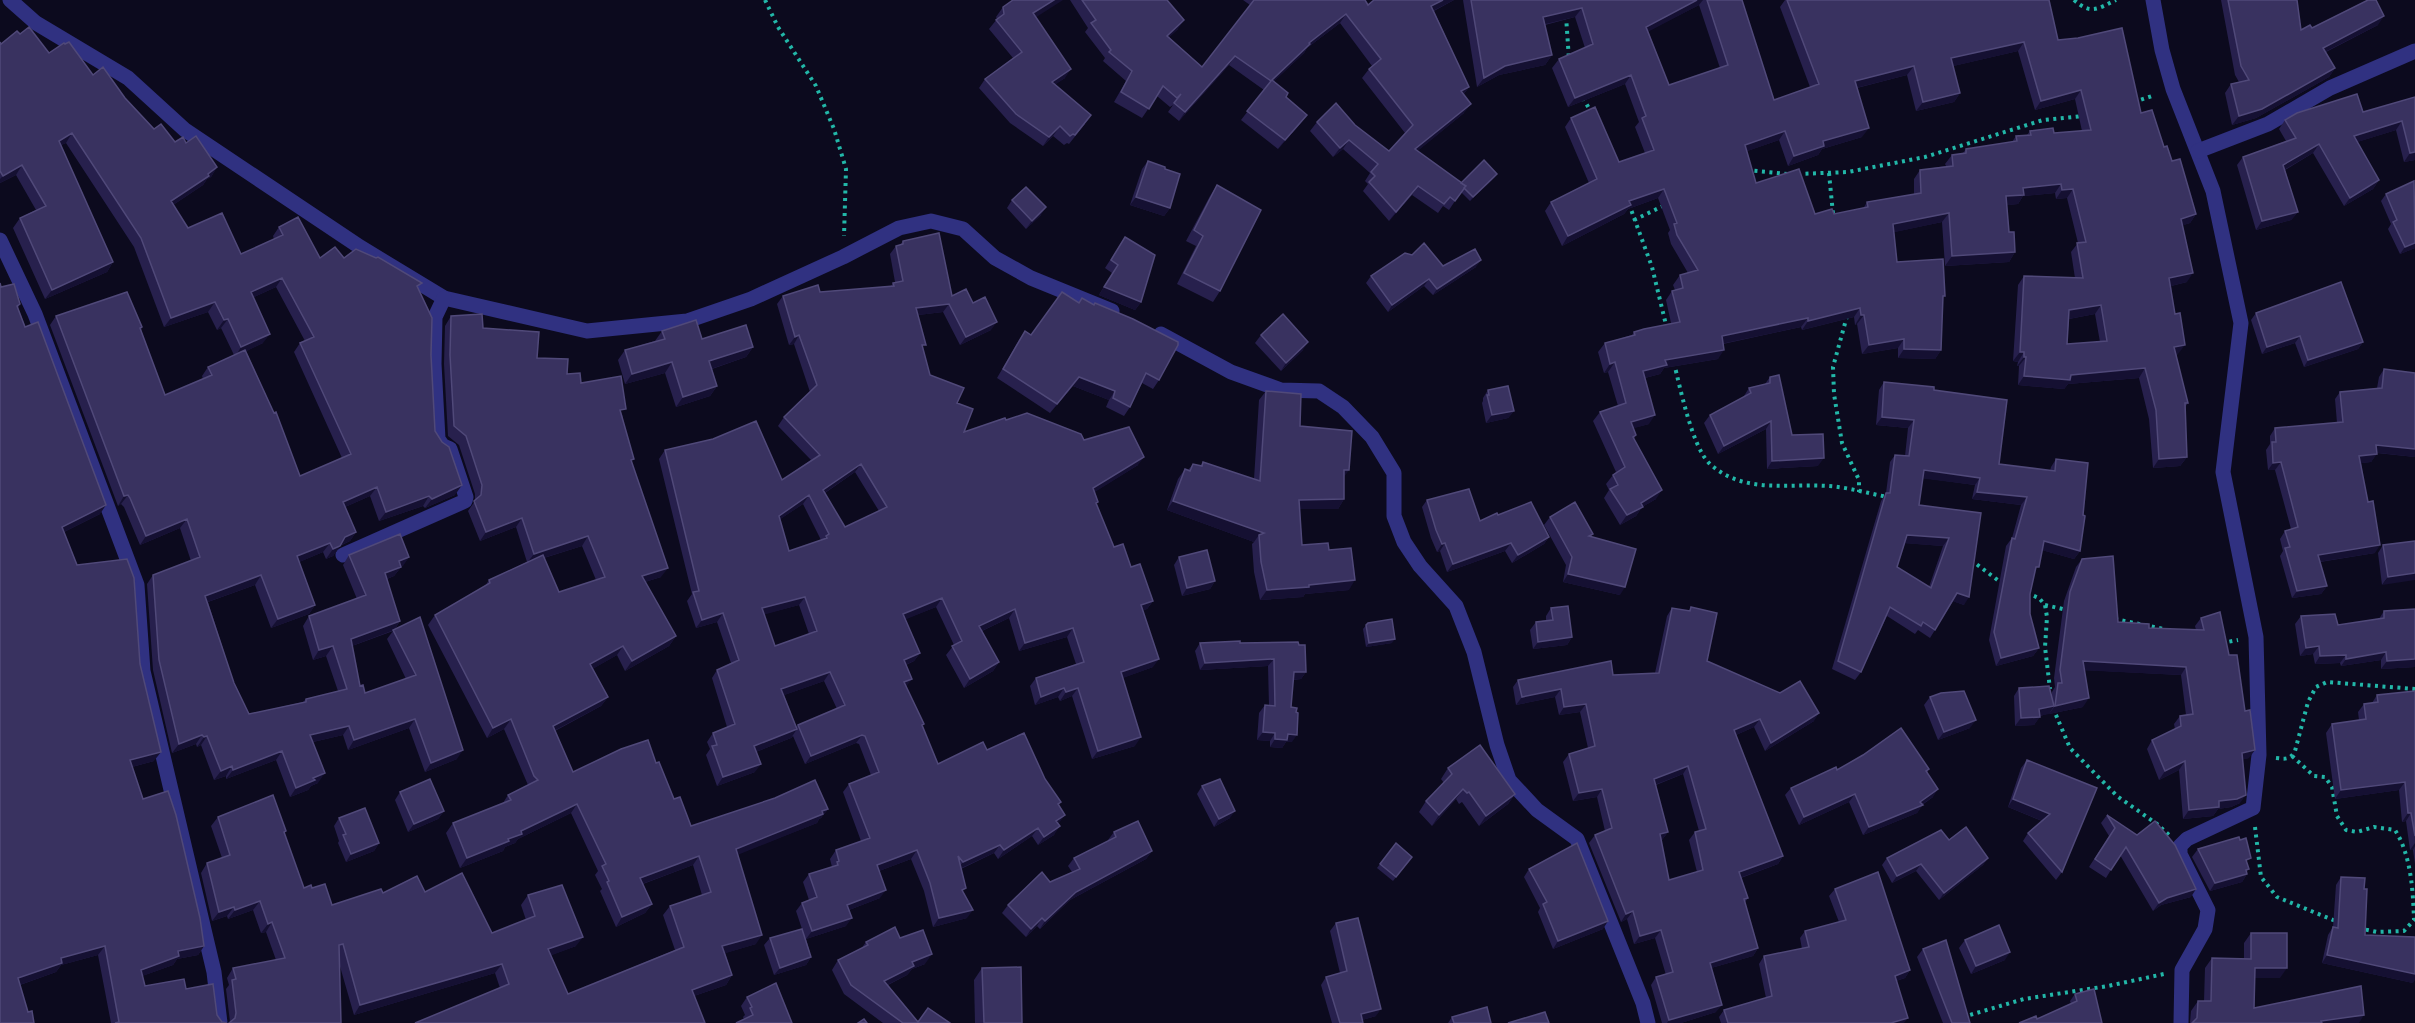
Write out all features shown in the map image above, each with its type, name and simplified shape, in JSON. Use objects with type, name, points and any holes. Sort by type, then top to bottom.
[{"type":"street","points":[[10,0],[36,23],[128,78],[185,130],[350,241],[444,298],[587,331],[687,321],[751,298],[843,257],[899,228],[931,221],[963,230],[995,258],[1031,278],[1127,318]]},
{"type":"street","points":[[2153,0],[2162,50],[2173,89],[2213,191],[2241,323],[2223,472],[2256,637],[2259,755],[2253,808],[2187,839],[2180,846],[2180,854],[2208,910],[2205,929],[2182,970],[2181,1023]]},
{"type":"street","points":[[2198,151],[2268,124],[2330,88],[2415,51]]},
{"type":"street","points":[[0,240],[34,314],[137,585],[143,671],[214,972],[220,1023]]},
{"type":"street","points":[[343,555],[465,501],[466,497],[450,449],[443,446],[438,439],[434,364],[435,317],[444,298]]},
{"type":"street","points":[[1148,328],[1231,372],[1281,390],[1319,391],[1343,407],[1371,437],[1394,473],[1394,516],[1404,542],[1420,566],[1455,606],[1474,652],[1497,745],[1509,780],[1537,810],[1577,839],[1643,1003],[1648,1023]]},
{"type":"path","points":[[765,0],[778,27],[816,86],[834,129],[846,169],[843,257]]},
{"type":"path","points":[[2074,0],[2084,8],[2094,10],[2116,0]]},
{"type":"path","points":[[1566,9],[1570,65]]},
{"type":"path","points":[[2128,104],[2173,89]]},
{"type":"path","points":[[1581,93],[1598,122]]},
{"type":"path","points":[[1741,168],[1750,171],[1793,174],[1848,172],[1925,157],[2043,120],[2089,115]]},
{"type":"path","points":[[1740,175],[1750,171]]},
{"type":"path","points":[[1829,173],[1834,225]]},
{"type":"path","points":[[1627,197],[1652,267],[1669,337]]},
{"type":"path","points":[[1634,220],[1670,202]]},
{"type":"path","points":[[1846,310],[1848,318],[1833,367],[1834,394],[1842,443],[1858,480],[1859,492]]},
{"type":"path","points":[[1674,359],[1691,429],[1708,462],[1737,481],[1764,487],[1810,485],[1838,487],[1891,497]]},
{"type":"path","points":[[1966,556],[2007,587]]},
{"type":"path","points":[[2024,591],[2039,598],[2045,605],[2047,617],[2045,647],[2051,695]]},
{"type":"path","points":[[2045,605],[2067,610]]},
{"type":"path","points":[[2113,619],[2167,631]]},
{"type":"path","points":[[2217,644],[2256,637]]},
{"type":"path","points":[[2259,755],[2286,759],[2292,756],[2308,702],[2316,687],[2327,682],[2415,689]]},
{"type":"path","points":[[2052,703],[2056,719],[2070,748],[2117,796],[2157,824],[2180,846]]},
{"type":"path","points":[[2292,756],[2314,776],[2325,777],[2332,787],[2337,816],[2346,830],[2357,832],[2374,827],[2395,830],[2401,839],[2413,894],[2414,920],[2404,931],[2377,932],[2358,928]]},
{"type":"path","points":[[2253,808],[2261,877],[2277,897],[2348,926]]},
{"type":"path","points":[[1953,1020],[2024,999],[2108,986],[2182,970]]},
{"type":"building","points":[[1013,0],[1054,0],[1033,13],[1071,69],[1052,82],[1091,115],[1075,135],[1070,136],[1060,126],[1049,137],[1016,114],[985,79],[1022,52],[996,20],[1004,14],[1003,7]]},
{"type":"building","points":[[1082,0],[1167,0],[1184,20],[1167,36],[1202,67],[1254,0],[1365,0],[1368,5],[1374,0],[1443,0],[1431,6],[1469,87],[1461,91],[1471,104],[1415,149],[1466,186],[1455,201],[1450,197],[1444,204],[1418,186],[1396,212],[1369,182],[1375,176],[1371,172],[1378,164],[1349,140],[1340,148],[1317,122],[1336,103],[1355,125],[1389,151],[1413,125],[1369,69],[1381,59],[1346,14],[1309,43],[1272,80],[1288,93],[1286,97],[1307,115],[1285,140],[1247,111],[1271,81],[1235,56],[1185,112],[1174,103],[1181,94],[1177,98],[1163,86],[1149,109],[1121,92],[1132,71],[1109,52],[1111,50],[1091,23],[1096,20]]},
{"type":"building","points":[[1471,0],[1697,0],[1646,27],[1669,85],[1728,65],[1707,0],[1742,0],[1774,100],[1819,84],[1787,0],[2049,0],[2058,40],[2122,28],[2141,113],[2152,110],[2164,147],[2167,146],[2172,161],[2180,159],[2196,214],[2181,219],[2193,273],[2169,278],[2175,314],[2180,313],[2185,345],[2174,347],[2188,403],[2185,403],[2187,457],[2159,459],[2156,410],[2145,368],[2071,375],[2070,380],[2024,376],[2026,357],[2024,357],[2024,352],[2020,352],[2024,276],[2083,278],[2077,243],[2086,242],[2073,189],[2062,190],[2061,184],[2023,188],[2024,195],[2006,196],[2009,232],[2014,232],[2015,252],[1952,256],[1949,213],[1893,224],[1897,262],[1943,259],[1945,296],[1943,296],[1941,350],[1904,349],[1904,339],[1869,345],[1864,315],[1861,315],[1860,308],[1808,321],[1808,318],[1722,336],[1724,350],[1665,360],[1667,365],[1643,371],[1655,415],[1631,422],[1636,435],[1633,437],[1662,490],[1641,503],[1643,507],[1627,515],[1610,489],[1618,485],[1613,475],[1625,467],[1600,412],[1626,403],[1615,362],[1610,364],[1605,343],[1635,335],[1634,332],[1644,329],[1680,322],[1672,291],[1683,288],[1680,275],[1698,270],[1677,235],[1674,224],[1677,223],[1664,189],[1629,201],[1631,205],[1568,236],[1551,202],[1597,179],[1571,118],[1595,107],[1619,162],[1654,150],[1642,118],[1646,116],[1631,75],[1575,98],[1559,59],[1593,44],[1582,8],[1543,17],[1552,55],[1505,66],[1484,78]],"holes":[[[2024,42],[2041,101],[2081,90],[2091,130],[2054,133],[2053,128],[2030,131],[2031,135],[2016,136],[2017,141],[1966,149],[1966,153],[1952,155],[1953,166],[1920,170],[1921,193],[1867,202],[1868,207],[1834,214],[1832,209],[1815,214],[1799,169],[1756,183],[1745,145],[1785,131],[1794,156],[1824,146],[1823,141],[1869,128],[1855,81],[1914,66],[1923,102],[1960,93],[1951,58]],[[2101,305],[2107,341],[2067,344],[2069,310]]]},
{"type":"building","points":[[2228,0],[2297,0],[2301,30],[2310,25],[2312,28],[2368,0],[2376,0],[2384,16],[2323,48],[2335,68],[2262,109],[2239,116],[2231,84],[2249,80],[2241,66]]},
{"type":"building","points":[[29,27],[49,53],[69,42],[93,75],[103,67],[125,98],[154,129],[161,124],[175,142],[183,137],[186,143],[196,136],[217,167],[208,174],[209,176],[171,201],[188,228],[222,213],[241,254],[283,235],[279,227],[298,217],[320,258],[335,247],[344,258],[356,249],[378,257],[422,283],[417,286],[432,318],[431,355],[435,431],[442,442],[449,447],[462,485],[432,499],[429,496],[386,512],[377,487],[343,502],[356,532],[345,537],[340,546],[333,549],[330,543],[297,556],[315,605],[278,619],[261,575],[205,596],[234,683],[249,714],[306,702],[306,699],[347,689],[333,646],[319,650],[309,616],[366,595],[349,555],[400,534],[409,557],[399,561],[401,567],[385,573],[400,621],[351,639],[360,686],[363,685],[365,693],[416,675],[393,630],[420,617],[463,750],[431,763],[415,719],[354,740],[349,726],[310,735],[325,773],[296,788],[282,751],[233,770],[232,766],[221,771],[207,736],[202,735],[179,744],[159,660],[153,575],[200,557],[187,519],[146,536],[130,498],[128,495],[124,496],[56,316],[127,292],[142,327],[140,328],[165,395],[212,375],[208,367],[245,350],[274,413],[276,412],[300,476],[351,454],[300,343],[314,337],[282,278],[251,292],[270,334],[241,347],[228,319],[224,320],[215,302],[171,318],[141,238],[72,133],[59,141],[113,262],[52,290],[20,218],[46,206],[22,165],[3,176],[0,171],[0,42],[1,44],[17,31],[20,34]]},
{"type":"building","points":[[2357,94],[2363,112],[2415,97],[2415,152],[2410,153],[2402,121],[2354,136],[2379,180],[2350,198],[2319,144],[2283,165],[2298,212],[2262,221],[2243,157],[2296,138],[2285,120],[2297,113]]},
{"type":"building","points":[[1484,160],[1497,174],[1473,197],[1464,188],[1466,186],[1461,183]]},
{"type":"building","points":[[1148,161],[1180,174],[1170,208],[1136,197]]},
{"type":"building","points":[[2414,181],[2415,243],[2405,247],[2393,222],[2397,220],[2386,194]]},
{"type":"building","points":[[1217,185],[1261,210],[1220,291],[1184,273],[1203,236],[1194,230]]},
{"type":"building","points":[[1026,187],[1046,207],[1032,221],[1012,200]]},
{"type":"building","points":[[939,233],[952,296],[966,289],[973,303],[985,297],[997,322],[966,337],[949,304],[916,308],[926,345],[922,345],[930,375],[964,388],[957,403],[973,409],[964,432],[1027,413],[1081,434],[1084,440],[1129,427],[1144,457],[1093,488],[1098,502],[1096,503],[1114,547],[1123,544],[1131,567],[1140,564],[1153,601],[1141,605],[1159,659],[1121,672],[1141,737],[1098,751],[1078,688],[1066,692],[1064,688],[1041,697],[1036,678],[1084,662],[1073,628],[1025,643],[1015,609],[979,626],[999,662],[970,679],[952,646],[962,641],[942,598],[903,614],[920,653],[904,660],[912,679],[904,682],[924,724],[922,725],[938,764],[983,742],[987,750],[1024,733],[1045,779],[1061,802],[1058,804],[1065,815],[1056,821],[1060,826],[1044,837],[1038,828],[1004,850],[1000,845],[963,862],[958,856],[966,888],[962,890],[973,910],[939,918],[930,883],[917,850],[877,865],[886,890],[847,905],[852,918],[812,931],[802,903],[817,897],[809,874],[838,865],[836,850],[870,838],[849,784],[879,772],[865,736],[862,735],[811,756],[798,725],[845,705],[830,672],[781,689],[797,729],[754,746],[761,764],[723,777],[712,746],[717,745],[713,733],[735,724],[717,670],[739,660],[723,613],[702,620],[693,592],[699,591],[665,450],[713,439],[756,421],[782,480],[820,455],[784,417],[817,385],[799,335],[795,337],[783,296],[818,285],[820,292],[894,286],[893,283],[903,281],[896,246],[903,244],[903,241]],"holes":[[[861,464],[887,507],[845,527],[823,490]],[[809,495],[829,534],[827,538],[789,551],[779,516]],[[805,597],[817,631],[775,646],[762,608]]]},
{"type":"building","points":[[1125,237],[1155,255],[1141,302],[1104,287],[1118,265],[1111,260]]},
{"type":"building","points":[[1424,243],[1443,266],[1475,249],[1481,260],[1437,289],[1429,279],[1392,305],[1371,276],[1405,253],[1412,255]]},
{"type":"building","points":[[2341,282],[2363,342],[2308,360],[2300,336],[2267,347],[2256,313]]},
{"type":"building","points":[[0,283],[1,287],[14,284],[20,304],[17,306],[25,327],[38,322],[106,505],[62,527],[77,565],[127,559],[134,578],[140,664],[161,752],[130,760],[143,799],[168,791],[176,815],[200,918],[204,946],[178,951],[179,956],[141,970],[145,986],[184,979],[186,989],[213,984],[217,1015],[222,1022],[227,1023],[115,1023],[119,1022],[105,946],[61,958],[62,963],[18,978],[28,1012],[32,1011],[34,1023],[0,1023]]},
{"type":"building","points":[[1062,292],[1079,303],[1082,298],[1094,305],[1095,303],[1178,342],[1159,380],[1146,373],[1130,407],[1113,398],[1115,391],[1079,377],[1057,404],[1003,369],[1025,331],[1031,335]]},
{"type":"building","points":[[482,314],[483,328],[539,332],[537,358],[568,359],[567,374],[580,373],[581,383],[621,376],[626,409],[620,410],[634,459],[631,460],[668,568],[642,576],[676,636],[632,661],[623,646],[590,664],[608,697],[553,726],[573,772],[621,749],[648,740],[656,763],[659,762],[674,799],[680,797],[691,826],[775,798],[815,780],[828,809],[822,811],[823,814],[736,849],[762,935],[722,946],[732,975],[692,990],[705,1023],[415,1023],[509,984],[502,964],[360,1005],[343,944],[339,945],[341,1023],[229,1023],[235,1018],[236,1013],[232,980],[236,979],[233,968],[285,958],[272,922],[268,924],[260,901],[235,910],[234,907],[219,912],[207,863],[230,855],[218,817],[273,795],[304,888],[325,884],[332,905],[381,889],[383,893],[417,876],[425,892],[462,873],[492,933],[535,916],[528,895],[562,885],[583,937],[548,949],[568,994],[684,947],[670,906],[711,892],[699,856],[640,878],[652,904],[622,917],[602,866],[606,864],[577,804],[521,831],[522,834],[508,839],[509,841],[467,858],[453,823],[511,800],[508,795],[538,780],[534,776],[511,719],[493,728],[435,615],[490,583],[489,580],[543,555],[559,592],[605,577],[588,536],[534,554],[522,518],[486,532],[474,501],[481,495],[482,485],[466,436],[454,426],[450,355],[451,316]]},
{"type":"building","points":[[1283,314],[1308,342],[1286,363],[1261,335]]},
{"type":"building","points":[[696,320],[702,339],[746,325],[753,347],[709,361],[717,386],[683,397],[672,362],[632,374],[625,350],[665,339],[662,331]]},
{"type":"building","points":[[2384,369],[2415,373],[2415,449],[2376,445],[2377,454],[2359,456],[2368,502],[2373,501],[2380,545],[2318,555],[2327,586],[2297,591],[2285,548],[2290,547],[2285,531],[2298,527],[2281,462],[2273,463],[2272,442],[2276,442],[2275,428],[2343,422],[2340,392],[2382,388]]},
{"type":"building","points":[[1779,375],[1792,435],[1823,434],[1824,458],[1772,461],[1771,421],[1724,446],[1710,415],[1751,393],[1749,388],[1770,383],[1770,377]]},
{"type":"building","points":[[1884,382],[1934,387],[1934,390],[2007,400],[1999,464],[2055,471],[2056,459],[2088,463],[2083,515],[2085,516],[2080,551],[2044,541],[2039,567],[2036,567],[2030,594],[2030,614],[2039,648],[2001,658],[1994,632],[2012,538],[2015,539],[2027,497],[1977,492],[1980,478],[1924,470],[1919,505],[1981,513],[1969,597],[1957,593],[1935,630],[1923,622],[1921,626],[1890,607],[1861,672],[1838,661],[1886,493],[1890,493],[1895,455],[1909,456],[1914,420],[1882,417]],"holes":[[[1907,535],[1949,538],[1931,588],[1897,567]]]},
{"type":"building","points":[[1508,386],[1514,411],[1492,415],[1488,390]]},
{"type":"building","points":[[1266,391],[1301,394],[1300,426],[1352,431],[1349,470],[1344,470],[1344,499],[1299,500],[1302,545],[1328,543],[1329,550],[1351,548],[1355,580],[1267,590],[1261,562],[1259,535],[1264,533],[1173,501],[1185,469],[1190,471],[1193,464],[1202,466],[1203,462],[1260,481]]},
{"type":"building","points":[[1469,489],[1480,521],[1531,502],[1549,537],[1518,555],[1511,543],[1453,564],[1445,543],[1442,544],[1436,530],[1427,500]]},
{"type":"building","points":[[1575,502],[1593,534],[1589,536],[1636,549],[1625,587],[1568,574],[1572,557],[1550,517]]},
{"type":"building","points":[[2415,541],[2415,573],[2388,577],[2383,545]]},
{"type":"building","points":[[1207,550],[1215,581],[1187,588],[1179,557]]},
{"type":"building","points":[[2113,556],[2118,622],[2149,624],[2149,628],[2204,630],[2201,618],[2220,612],[2229,655],[2237,655],[2245,711],[2250,710],[2255,750],[2242,753],[2246,795],[2237,799],[2219,801],[2219,807],[2189,810],[2185,761],[2165,771],[2152,740],[2181,726],[2180,716],[2193,714],[2186,667],[2083,661],[2089,698],[2055,706],[2058,683],[2062,683],[2060,670],[2070,592],[2082,559]]},
{"type":"building","points":[[1568,606],[1572,637],[1538,642],[1536,622],[1553,620],[1551,608]]},
{"type":"building","points":[[1691,607],[1717,613],[1707,661],[1780,693],[1800,681],[1819,713],[1771,743],[1760,719],[1734,730],[1783,856],[1739,872],[1748,898],[1744,899],[1758,948],[1710,963],[1722,1005],[1669,1020],[1656,977],[1673,972],[1661,930],[1640,936],[1633,911],[1626,914],[1595,835],[1612,828],[1602,789],[1579,793],[1569,754],[1595,746],[1586,704],[1564,707],[1561,689],[1522,697],[1518,680],[1611,661],[1613,675],[1659,673],[1672,608],[1690,611]],"holes":[[[1688,766],[1706,829],[1695,832],[1703,870],[1669,880],[1660,834],[1668,832],[1654,779]]]},
{"type":"building","points":[[2415,609],[2415,659],[2387,661],[2386,652],[2346,659],[2346,655],[2320,656],[2319,646],[2306,648],[2301,616],[2335,614],[2338,625],[2384,618],[2384,611]]},
{"type":"building","points":[[1392,619],[1395,639],[1369,643],[1366,625]]},
{"type":"building","points":[[1240,641],[1240,643],[1298,642],[1299,645],[1305,645],[1306,672],[1294,672],[1291,707],[1297,708],[1297,735],[1288,734],[1287,740],[1275,739],[1275,733],[1263,732],[1265,705],[1275,706],[1274,659],[1205,663],[1200,643]]},
{"type":"building","points":[[2049,686],[2054,706],[2039,709],[2040,717],[2021,718],[2019,688]]},
{"type":"building","points":[[1964,691],[1976,720],[1944,732],[1930,697],[1941,693]]},
{"type":"building","points":[[2415,691],[2415,836],[2411,813],[2408,813],[2405,782],[2341,790],[2332,724],[2366,719],[2364,704],[2378,702],[2377,695]]},
{"type":"building","points":[[1901,728],[1929,769],[1926,771],[1938,789],[1920,802],[1923,805],[1869,827],[1855,794],[1804,817],[1791,788],[1836,767],[1837,770]]},
{"type":"building","points":[[1480,745],[1515,794],[1486,816],[1469,792],[1463,789],[1439,815],[1426,801],[1452,774],[1448,768]]},
{"type":"building","points":[[2027,760],[2097,788],[2062,872],[2028,833],[2050,814],[2013,799]]},
{"type":"building","points":[[430,779],[444,811],[414,824],[400,792]]},
{"type":"building","points":[[1220,779],[1235,811],[1219,819],[1202,786]]},
{"type":"building","points":[[365,808],[379,843],[351,854],[339,818]]},
{"type":"building","points":[[2107,815],[2137,835],[2155,821],[2175,845],[2196,889],[2167,898],[2159,903],[2126,847],[2111,870],[2095,859],[2115,828]]},
{"type":"building","points":[[1138,821],[1152,851],[1076,892],[1045,921],[1042,918],[1031,929],[1008,905],[1042,872],[1050,882],[1080,869],[1074,858],[1116,837],[1114,832]]},
{"type":"building","points":[[1966,827],[1988,858],[1944,893],[1921,864],[1897,876],[1887,858],[1941,830],[1949,840]]},
{"type":"building","points":[[2239,837],[2240,840],[2246,838],[2251,858],[2246,860],[2249,869],[2246,870],[2247,874],[2215,883],[2198,849]]},
{"type":"building","points":[[1396,843],[1412,857],[1396,877],[1380,864]]},
{"type":"building","points":[[1577,843],[1608,921],[1558,941],[1543,904],[1547,902],[1529,869]]},
{"type":"building","points":[[1878,872],[1910,970],[1895,976],[1908,1018],[1891,1023],[1728,1023],[1724,1010],[1772,996],[1764,956],[1809,947],[1805,931],[1846,920],[1835,889]]},
{"type":"building","points":[[2341,877],[2365,878],[2364,889],[2367,889],[2365,935],[2415,937],[2415,974],[2327,955],[2333,927],[2338,928]]},
{"type":"building","points":[[1358,918],[1381,1009],[1361,1014],[1363,1023],[1340,1023],[1326,977],[1347,971],[1336,923]]},
{"type":"building","points":[[1999,925],[2010,952],[1976,966],[1965,940]]},
{"type":"building","points":[[895,927],[900,938],[923,930],[932,954],[912,962],[914,966],[884,981],[918,1022],[928,1008],[950,1023],[903,1023],[851,985],[838,960],[868,945],[866,942]]},
{"type":"building","points":[[802,929],[811,957],[780,968],[770,938]]},
{"type":"building","points":[[2251,933],[2287,933],[2287,968],[2255,968],[2254,1008],[2361,986],[2364,1015],[2321,1021],[2322,1023],[2192,1023],[2197,1018],[2198,1001],[2211,1001],[2212,958],[2251,959]]},
{"type":"building","points":[[1946,940],[1970,1023],[1952,1023],[1923,949]]},
{"type":"building","points":[[1021,967],[1022,1023],[984,1023],[982,968]]},
{"type":"building","points":[[776,983],[792,1023],[736,1023],[753,1015],[747,997]]},
{"type":"building","points":[[2094,989],[2102,1023],[2019,1023],[2036,1016],[2037,1019],[2077,1001],[2075,994]]},
{"type":"building","points":[[1487,1007],[1491,1023],[1454,1023],[1452,1017]]},
{"type":"building","points":[[1545,1012],[1549,1023],[1508,1023]]}]
